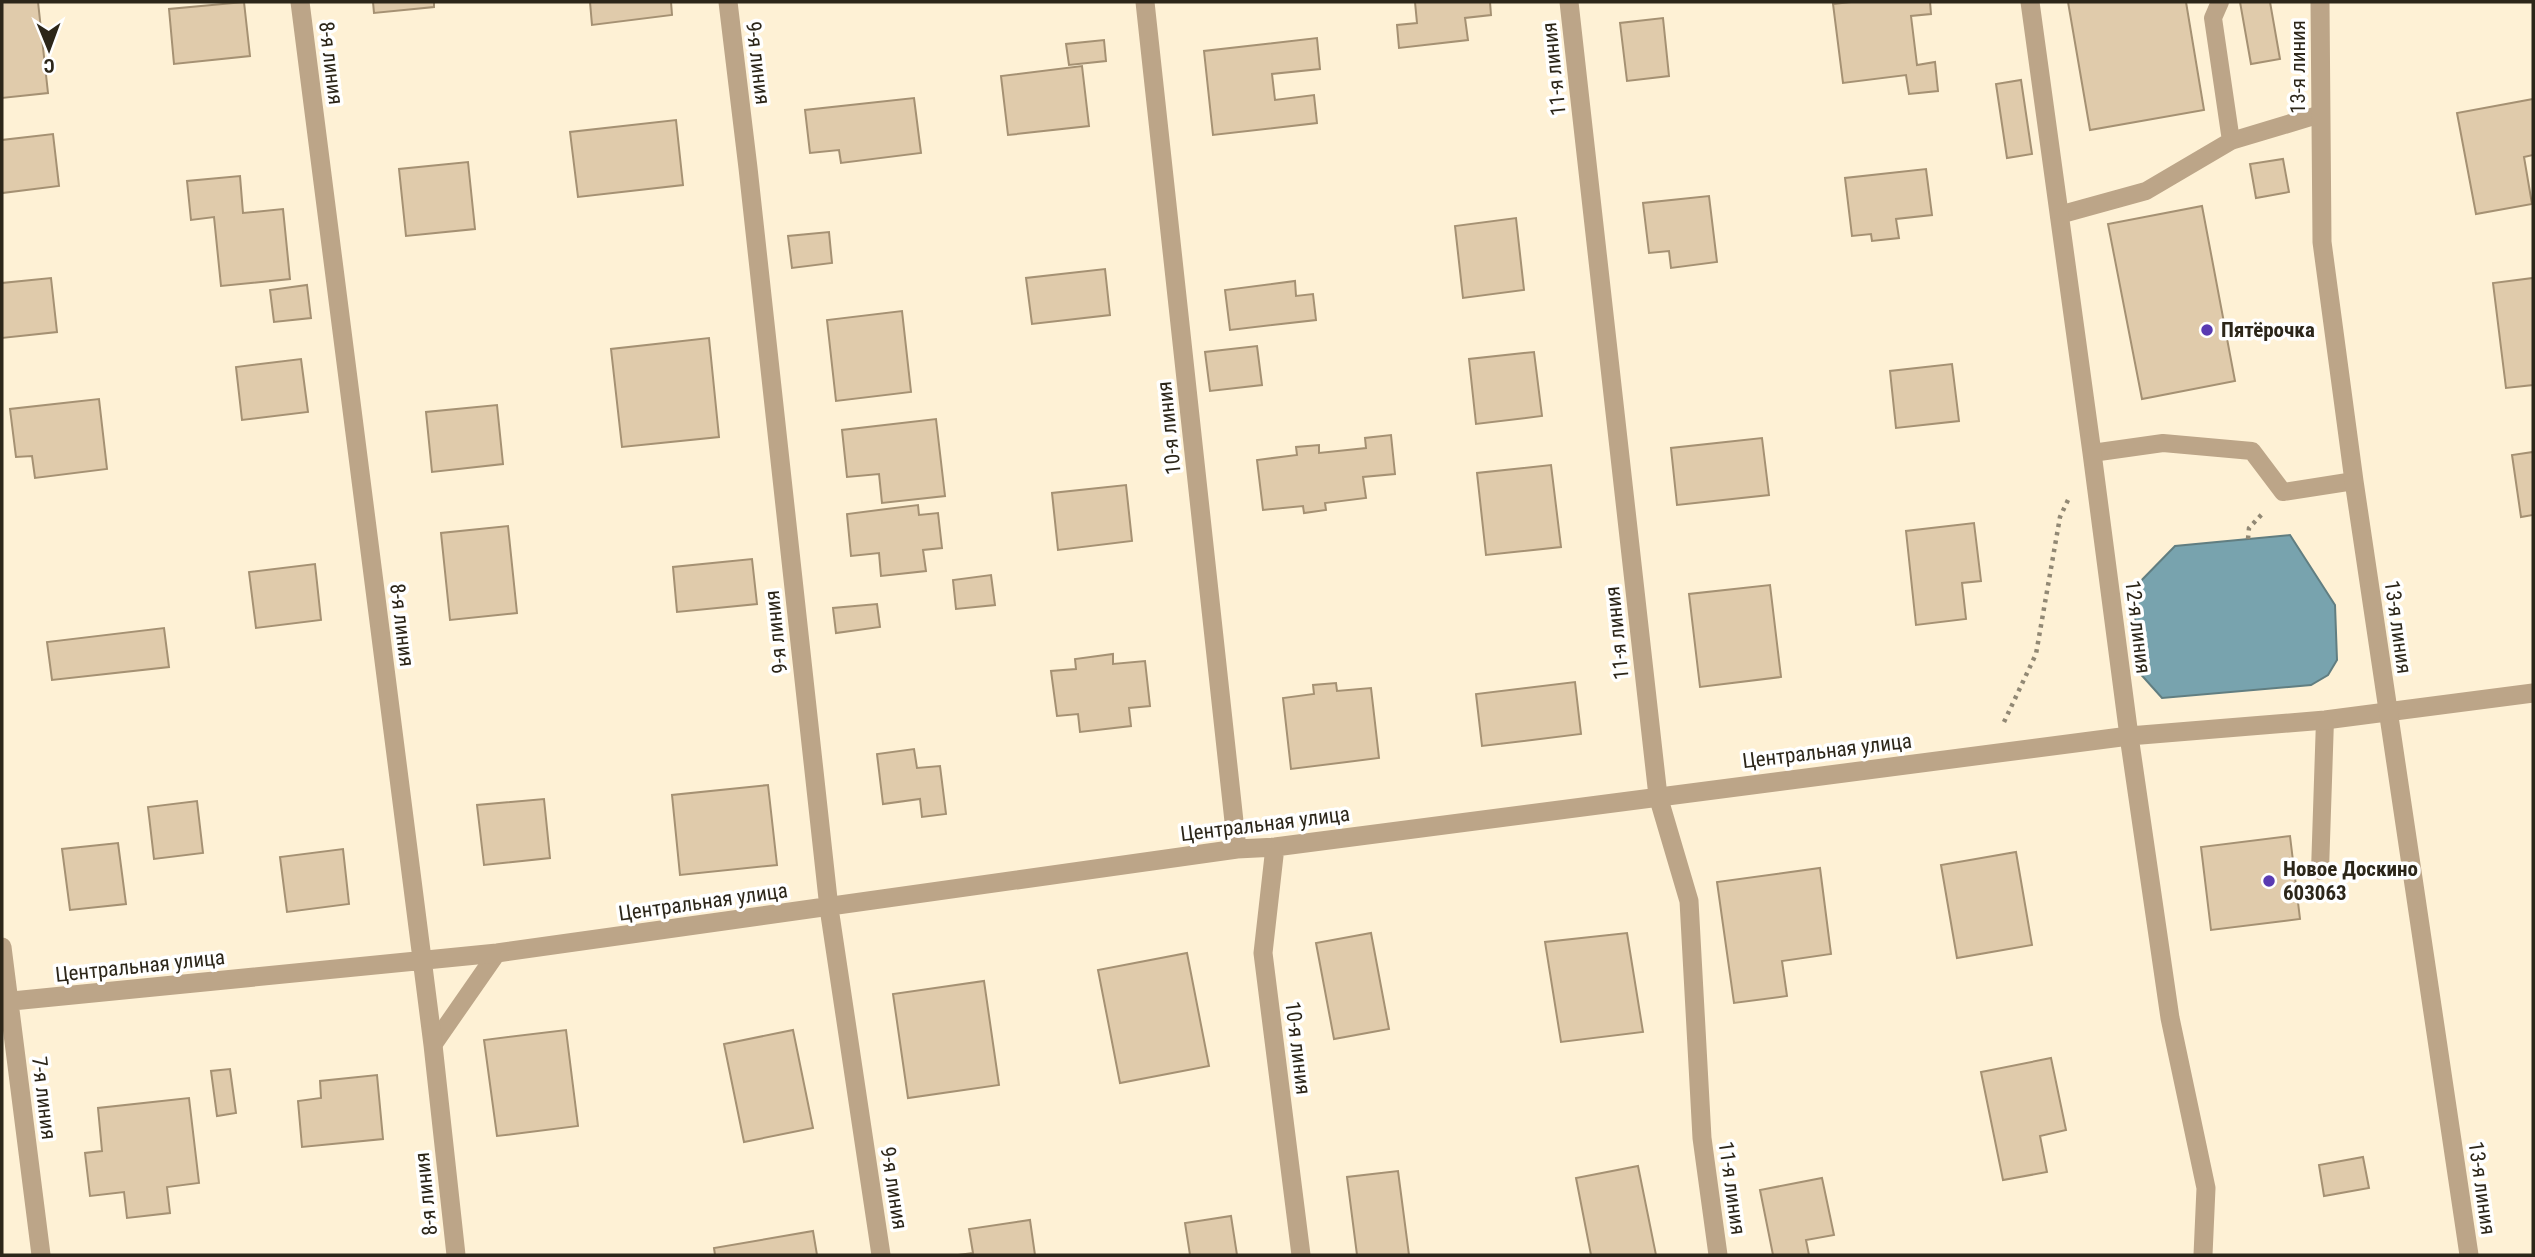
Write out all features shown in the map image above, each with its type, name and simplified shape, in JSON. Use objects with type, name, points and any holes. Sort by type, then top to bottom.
[{"type":"street","name":"8-я линия","points":[[300,2],[433,1045],[456,1255]]},
{"type":"street","name":"9-я линия","points":[[728,2],[750,182],[828,908],[881,1255]]},
{"type":"street","name":"10-я линия","points":[[1145,2],[1237,849]]},
{"type":"street","name":"11-я линия","points":[[1569,2],[1658,796],[1689,901],[1702,1138],[1718,1255]]},
{"type":"street","name":"12-я линия","points":[[2030,2],[2129,736],[2170,1018],[2206,1188],[2203,1255]]},
{"type":"street","name":"13-я линия","points":[[2320,2],[2322,242],[2354,481],[2469,1255]]},
{"type":"street","name":"Центральная улица","points":[[5,1002],[497,953],[1237,849],[1275,847],[1964,756],[2129,736],[2325,720],[2533,693]]},
{"type":"street","name":"10-я линия","points":[[1275,847],[1263,953],[1301,1255]]},
{"type":"street","name":"7-я линия","points":[[2,947],[5,1002],[41,1255]]},
{"type":"lane","points":[[2220,2],[2213,18],[2231,141]]},
{"type":"lane","points":[[2059,215],[2146,191],[2231,141],[2321,114]]},
{"type":"lane","points":[[2092,453],[2163,443],[2252,451],[2283,492],[2354,481]]},
{"type":"lane","points":[[2320,871],[2325,720]]},
{"type":"lane","points":[[433,1045],[497,953]]},
{"type":"path","points":[[1964,756],[2006,720],[2036,654],[2060,517],[2071,495]]},
{"type":"path","points":[[2248,539],[2249,528]]},
{"type":"water","points":[[2290,535],[2335,605],[2337,660],[2328,675],[2311,685],[2162,698],[2137,670],[2134,588],[2175,546]]},
{"type":"building","points":[[2,2],[38,2],[48,93],[2,98]]},
{"type":"building","points":[[244,2],[250,56],[174,64],[169,9]]},
{"type":"building","points":[[373,2],[434,2],[434,7],[374,13]]},
{"type":"building","points":[[590,2],[671,2],[672,15],[592,25]]},
{"type":"building","points":[[1415,2],[1490,2],[1491,15],[1465,18],[1468,40],[1399,48],[1397,25],[1417,23]]},
{"type":"building","points":[[1930,2],[1931,14],[1911,16],[1917,65],[1935,62],[1938,91],[1909,94],[1906,75],[1843,83],[1833,4]]},
{"type":"building","points":[[2068,2],[2186,2],[2204,110],[2090,130]]},
{"type":"building","points":[[2240,2],[2270,2],[2280,59],[2251,64]]},
{"type":"building","points":[[1663,18],[1669,76],[1627,81],[1620,23]]},
{"type":"building","points":[[1317,38],[1320,69],[1272,74],[1275,100],[1314,95],[1317,123],[1213,135],[1204,51]]},
{"type":"building","points":[[1104,40],[1106,61],[1069,65],[1066,44]]},
{"type":"building","points":[[1082,66],[1089,126],[1008,135],[1001,76]]},
{"type":"building","points":[[2021,80],[2032,154],[2007,158],[1996,84]]},
{"type":"building","points":[[914,98],[921,153],[841,163],[839,150],[810,153],[805,110]]},
{"type":"building","points":[[2533,99],[2533,155],[2524,157],[2532,204],[2476,214],[2457,113]]},
{"type":"building","points":[[676,120],[683,185],[578,197],[570,132]]},
{"type":"building","points":[[53,134],[59,186],[2,193],[2,140]]},
{"type":"building","points":[[2283,159],[2289,192],[2256,198],[2250,164]]},
{"type":"building","points":[[468,162],[475,229],[406,236],[399,169]]},
{"type":"building","points":[[1926,169],[1932,215],[1896,219],[1899,238],[1872,241],[1871,234],[1852,236],[1845,178]]},
{"type":"building","points":[[240,176],[243,213],[283,209],[290,279],[221,286],[214,217],[191,220],[187,181]]},
{"type":"building","points":[[1709,196],[1717,262],[1671,268],[1669,251],[1649,253],[1643,203]]},
{"type":"building","points":[[2202,206],[2235,381],[2142,399],[2108,224]]},
{"type":"building","points":[[1516,218],[1524,290],[1463,298],[1455,226]]},
{"type":"building","points":[[829,232],[832,263],[792,268],[788,236]]},
{"type":"building","points":[[1105,269],[1110,315],[1032,324],[1026,278]]},
{"type":"building","points":[[51,278],[57,332],[2,338],[2,283]]},
{"type":"building","points":[[2533,278],[2533,385],[2506,388],[2493,283]]},
{"type":"building","points":[[1295,281],[1296,296],[1313,294],[1316,320],[1230,330],[1225,290]]},
{"type":"building","points":[[307,285],[311,318],[274,322],[270,290]]},
{"type":"building","points":[[902,311],[911,392],[836,401],[827,320]]},
{"type":"building","points":[[709,338],[719,437],[622,447],[611,349]]},
{"type":"building","points":[[1257,346],[1262,385],[1210,391],[1205,352]]},
{"type":"building","points":[[1534,352],[1542,416],[1476,424],[1469,359]]},
{"type":"building","points":[[301,359],[308,412],[242,420],[236,367]]},
{"type":"building","points":[[1952,364],[1959,421],[1896,428],[1890,371]]},
{"type":"building","points":[[99,399],[107,469],[35,478],[32,456],[16,457],[10,409]]},
{"type":"building","points":[[497,405],[503,464],[432,472],[426,412]]},
{"type":"building","points":[[936,419],[945,496],[882,503],[879,474],[847,477],[842,430]]},
{"type":"building","points":[[1391,435],[1395,474],[1363,477],[1366,498],[1325,503],[1326,510],[1304,513],[1303,506],[1263,510],[1257,460],[1297,455],[1296,447],[1319,445],[1319,453],[1366,448],[1365,438]]},
{"type":"building","points":[[1762,438],[1769,495],[1677,505],[1671,448]]},
{"type":"building","points":[[2533,452],[2533,515],[2521,517],[2512,455]]},
{"type":"building","points":[[1551,465],[1561,547],[1486,555],[1477,473]]},
{"type":"building","points":[[1126,485],[1132,541],[1058,550],[1052,493]]},
{"type":"building","points":[[918,505],[919,515],[938,513],[942,548],[923,550],[926,571],[881,576],[879,553],[851,556],[847,514]]},
{"type":"building","points":[[1974,523],[1981,581],[1962,583],[1966,619],[1916,625],[1906,531]]},
{"type":"building","points":[[508,526],[517,613],[450,620],[441,533]]},
{"type":"building","points":[[752,559],[757,604],[677,612],[673,567]]},
{"type":"building","points":[[315,564],[321,620],[256,628],[249,572]]},
{"type":"building","points":[[991,575],[995,605],[956,609],[953,580]]},
{"type":"building","points":[[1770,585],[1781,677],[1700,687],[1689,594]]},
{"type":"building","points":[[877,604],[880,627],[836,633],[833,608]]},
{"type":"building","points":[[164,628],[169,667],[52,680],[47,642]]},
{"type":"building","points":[[1113,654],[1113,664],[1145,661],[1150,706],[1129,708],[1131,726],[1080,732],[1078,714],[1057,716],[1051,671],[1076,669],[1075,659]]},
{"type":"building","points":[[1575,682],[1581,734],[1482,746],[1476,694]]},
{"type":"building","points":[[1336,683],[1337,691],[1371,688],[1379,758],[1291,769],[1283,698],[1314,694],[1313,685]]},
{"type":"building","points":[[914,749],[917,768],[940,766],[946,814],[922,817],[920,799],[883,804],[877,754]]},
{"type":"building","points":[[768,785],[777,865],[680,875],[672,795]]},
{"type":"building","points":[[544,799],[550,858],[484,865],[477,805]]},
{"type":"building","points":[[197,801],[203,853],[154,859],[148,807]]},
{"type":"building","points":[[2290,836],[2300,919],[2211,930],[2201,847]]},
{"type":"building","points":[[118,843],[126,904],[70,910],[62,849]]},
{"type":"building","points":[[343,849],[349,904],[287,912],[280,857]]},
{"type":"building","points":[[2016,852],[2032,945],[1957,958],[1941,865]]},
{"type":"building","points":[[1820,868],[1831,954],[1782,961],[1787,996],[1734,1003],[1717,882]]},
{"type":"building","points":[[1371,933],[1389,1029],[1334,1039],[1316,943]]},
{"type":"building","points":[[1627,933],[1643,1032],[1561,1042],[1545,942]]},
{"type":"building","points":[[1187,953],[1209,1066],[1120,1083],[1098,970]]},
{"type":"building","points":[[984,981],[999,1085],[908,1098],[893,994]]},
{"type":"building","points":[[566,1030],[578,1126],[497,1136],[484,1040]]},
{"type":"building","points":[[793,1030],[813,1128],[744,1142],[724,1044]]},
{"type":"building","points":[[2051,1058],[2066,1130],[2040,1136],[2047,1172],[2003,1180],[1981,1072]]},
{"type":"building","points":[[230,1069],[236,1113],[217,1116],[211,1071]]},
{"type":"building","points":[[377,1075],[383,1139],[302,1147],[298,1101],[321,1098],[320,1081]]},
{"type":"building","points":[[189,1098],[199,1183],[167,1187],[170,1213],[127,1218],[124,1192],[90,1196],[85,1153],[102,1151],[98,1108]]},
{"type":"building","points":[[2363,1157],[2369,1188],[2324,1196],[2319,1165]]},
{"type":"building","points":[[1638,1166],[1656,1255],[1591,1255],[1576,1178]]},
{"type":"building","points":[[1398,1171],[1409,1255],[1357,1255],[1347,1177]]},
{"type":"building","points":[[1822,1178],[1834,1235],[1806,1240],[1809,1255],[1773,1255],[1760,1190]]},
{"type":"building","points":[[1231,1216],[1237,1255],[1190,1255],[1185,1223]]},
{"type":"building","points":[[1030,1220],[1035,1255],[958,1255],[973,1253],[969,1229]]},
{"type":"building","points":[[813,1231],[817,1255],[715,1255],[714,1248]]},
{"type":"place","name":"Пятёрочка","points":[[2207,330]]},
{"type":"place","name":"Новое Доскино 603063","points":[[2269,881]]}]
